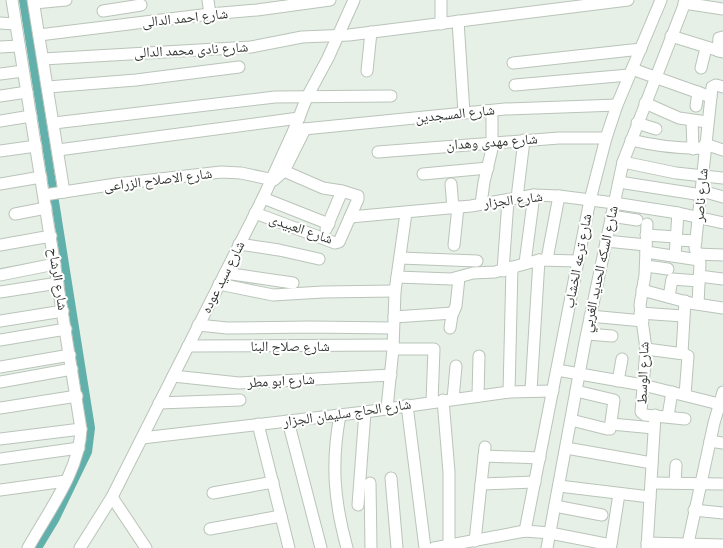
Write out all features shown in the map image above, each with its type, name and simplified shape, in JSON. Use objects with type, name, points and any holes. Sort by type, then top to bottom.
[{"type":"street","name":"شارع الرشاح","points":[[12,0],[77,396],[81,429],[80,448],[66,481],[28,548]]},
{"type":"street","points":[[64,192],[54,123],[33,2],[66,0]]},
{"type":"street","points":[[208,0],[210,14]]},
{"type":"street","name":"شارع احمد الدالى","points":[[39,34],[257,10],[330,0]]},
{"type":"street","name":"شارع سيد عوده","points":[[80,548],[112,497],[271,180],[300,130],[299,118],[307,97],[328,58],[337,34],[354,0]]},
{"type":"street","points":[[441,0],[441,24]]},
{"type":"street","name":"شارع نادى محمد الدالى","points":[[43,59],[251,47],[302,37],[372,32],[628,0]]},
{"type":"street","name":"شارع ترعه الخشاب","points":[[525,531],[590,200],[606,138],[617,105],[661,0]]},
{"type":"street","points":[[685,2],[723,9]]},
{"type":"street","name":"شارع السكه الحديد الغربي","points":[[547,548],[590,316],[623,162],[685,2]]},
{"type":"street","points":[[104,27],[102,5],[141,5]]},
{"type":"street","points":[[458,21],[464,113]]},
{"type":"street","points":[[0,23],[15,24]]},
{"type":"street","points":[[367,71],[372,32]]},
{"type":"street","points":[[671,36],[720,52],[719,38],[723,37]]},
{"type":"street","points":[[0,47],[19,46]]},
{"type":"street","points":[[701,68],[706,48]]},
{"type":"street","points":[[513,63],[641,49]]},
{"type":"street","points":[[48,87],[136,80],[239,68]]},
{"type":"street","points":[[0,74],[23,71]]},
{"type":"street","points":[[515,85],[630,72],[655,77],[698,92],[715,90]]},
{"type":"street","name":"شارع ناصر","points":[[698,304],[699,279],[696,242],[702,193],[707,122],[715,90]]},
{"type":"street","points":[[0,96],[27,92]]},
{"type":"street","points":[[696,106],[698,92]]},
{"type":"street","points":[[54,123],[275,97],[392,96]]},
{"type":"street","points":[[645,103],[678,118],[707,122]]},
{"type":"street","name":"شارع المسجدين","points":[[300,130],[510,108],[617,105]]},
{"type":"street","points":[[481,204],[492,142],[492,111]]},
{"type":"street","points":[[0,121],[31,116]]},
{"type":"street","points":[[58,150],[299,118]]},
{"type":"street","points":[[692,121],[693,149]]},
{"type":"street","points":[[637,123],[656,129]]},
{"type":"street","points":[[271,180],[277,178],[284,171],[300,130]]},
{"type":"street","name":"شارع مهدى وهدان","points":[[378,152],[524,140],[606,138]]},
{"type":"street","points":[[509,392],[507,269],[512,199],[524,140]]},
{"type":"street","points":[[631,140],[655,146],[693,149],[705,146],[723,150]]},
{"type":"street","points":[[0,151],[36,146]]},
{"type":"street","points":[[623,162],[662,170],[723,178]]},
{"type":"street","points":[[422,174],[488,168]]},
{"type":"street","name":"شارع العبيدى","points":[[255,213],[338,243],[358,197],[342,191],[320,187],[284,171]]},
{"type":"street","name":"شارع الاصلاح الزراعى","points":[[44,195],[221,172],[241,173],[271,180]]},
{"type":"street","points":[[0,184],[41,177]]},
{"type":"street","points":[[619,182],[723,197]]},
{"type":"street","points":[[451,184],[455,207],[454,245]]},
{"type":"street","points":[[322,238],[342,191]]},
{"type":"street","points":[[525,263],[534,195]]},
{"type":"street","name":"شارع الجزار","points":[[350,217],[406,213],[481,204],[534,195],[559,196],[614,203],[678,213],[723,223]]},
{"type":"street","points":[[531,390],[543,260],[559,196]]},
{"type":"street","points":[[263,198],[329,224]]},
{"type":"street","points":[[15,214],[46,208]]},
{"type":"street","points":[[387,408],[393,347],[395,291],[406,213]]},
{"type":"street","points":[[675,256],[678,213]]},
{"type":"street","name":"شارع الوسط","points":[[611,216],[642,222],[646,244],[646,266],[640,305],[646,350],[642,385],[642,412],[645,415],[668,416],[685,419]]},
{"type":"street","points":[[0,245],[51,236]]},
{"type":"street","points":[[606,241],[646,244],[676,239],[696,242]]},
{"type":"street","points":[[240,244],[279,250],[319,259]]},
{"type":"street","points":[[646,244],[675,256],[697,257],[723,255]]},
{"type":"street","points":[[400,258],[477,261]]},
{"type":"street","points":[[397,277],[459,278],[473,273],[507,269],[525,263],[543,260],[578,261]]},
{"type":"street","points":[[0,275],[55,264]]},
{"type":"street","points":[[646,266],[668,269]]},
{"type":"street","points":[[225,273],[293,283]]},
{"type":"street","points":[[450,328],[456,306],[459,278]]},
{"type":"street","points":[[669,297],[672,279],[723,279]]},
{"type":"street","points":[[0,292],[58,283]]},
{"type":"street","points":[[219,284],[274,295],[323,292],[395,291]]},
{"type":"street","points":[[642,290],[698,304],[723,308]]},
{"type":"street","points":[[682,353],[685,301]]},
{"type":"street","points":[[0,321],[63,311]]},
{"type":"street","points":[[394,317],[453,313]]},
{"type":"street","points":[[590,316],[683,316]]},
{"type":"street","points":[[198,325],[227,328],[393,328]]},
{"type":"street","points":[[0,340],[66,329]]},
{"type":"street","points":[[587,334],[612,336]]},
{"type":"street","name":"شارع صلاح البنا","points":[[188,346],[393,347],[434,349],[432,402]]},
{"type":"street","points":[[646,350],[687,354],[689,358],[685,395]]},
{"type":"street","points":[[0,367],[70,355]]},
{"type":"street","points":[[478,396],[479,356]]},
{"type":"street","points":[[618,381],[622,359]]},
{"type":"street","points":[[449,545],[448,400],[456,366]]},
{"type":"street","points":[[0,382],[72,369]]},
{"type":"street","points":[[557,370],[642,385],[685,395],[722,397],[710,441],[687,546]]},
{"type":"street","name":"شارع ابو مطر","points":[[173,376],[239,383],[391,375]]},
{"type":"street","name":"شارع الحاج سليمان الجزار","points":[[142,438],[366,412],[407,405],[509,392],[531,390],[553,391]]},
{"type":"street","points":[[571,420],[607,429],[610,428],[611,424],[614,400],[576,391]]},
{"type":"street","points":[[668,416],[672,392]]},
{"type":"street","points":[[0,408],[77,396]]},
{"type":"street","points":[[159,403],[240,400]]},
{"type":"street","points":[[407,405],[425,548]]},
{"type":"street","points":[[358,505],[366,412]]},
{"type":"street","points":[[340,415],[335,439],[335,491],[338,516],[347,548]]},
{"type":"street","name":"شارع الوسط","points":[[647,545],[655,415]]},
{"type":"street","points":[[288,421],[321,548]]},
{"type":"street","points":[[258,424],[289,548]]},
{"type":"street","points":[[611,424],[654,428]]},
{"type":"street","points":[[0,439],[81,429]]},
{"type":"street","points":[[710,441],[723,443]]},
{"type":"street","points":[[0,459],[80,448]]},
{"type":"street","points":[[566,448],[652,463]]},
{"type":"street","points":[[475,541],[485,451],[540,458]]},
{"type":"street","points":[[675,483],[676,465]]},
{"type":"street","points":[[391,478],[397,548]]},
{"type":"street","points":[[0,490],[66,481]]},
{"type":"street","points":[[213,493],[273,482]]},
{"type":"street","points":[[481,484],[535,482]]},
{"type":"street","points":[[370,483],[371,548]]},
{"type":"street","points":[[651,483],[723,484]]},
{"type":"street","points":[[559,486],[650,498]]},
{"type":"street","points":[[434,548],[525,531],[550,533],[611,545],[619,494]]},
{"type":"street","points":[[112,497],[146,548]]},
{"type":"street","points":[[555,506],[602,515]]},
{"type":"street","points":[[694,510],[723,513]]},
{"type":"street","points":[[210,529],[281,516]]},
{"type":"street","points":[[647,545],[723,545]]},
{"type":"waterway","points":[[23,0],[91,428],[88,452],[55,520],[38,548]]}]
